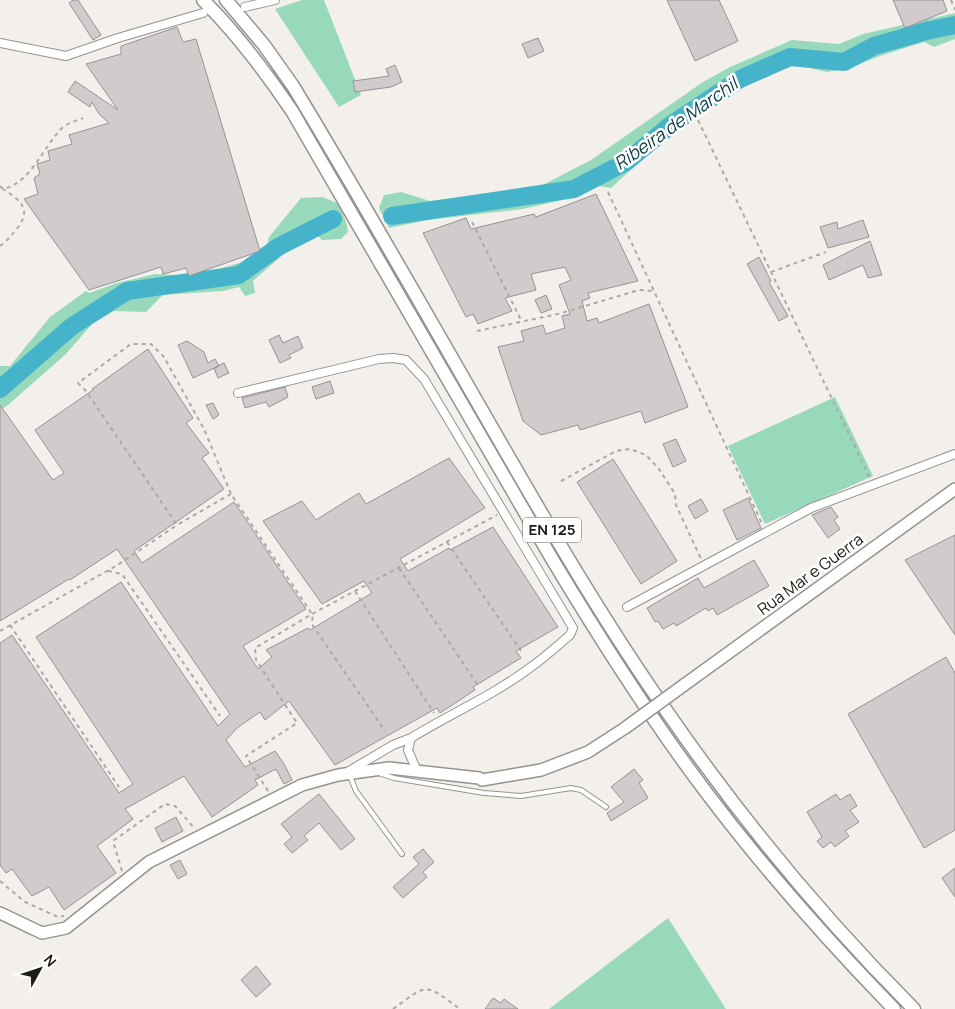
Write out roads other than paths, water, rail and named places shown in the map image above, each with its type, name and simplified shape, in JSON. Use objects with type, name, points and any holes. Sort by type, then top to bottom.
[{"type":"main road","points":[[227,1],[243,11]]},
{"type":"main road","name":"EN 125","points":[[205,6],[221,18],[246,46],[292,111],[552,559],[590,623],[636,691],[705,791],[749,848],[836,949],[894,1009]]},
{"type":"main road","name":"EN 125","points":[[243,11],[298,94],[544,518],[628,653],[670,716],[741,814],[801,887],[914,1009]]},
{"type":"street","points":[[243,11],[273,0]]},
{"type":"street","points":[[0,43],[66,56],[205,6]]},
{"type":"street","points":[[238,393],[379,359],[393,358],[406,360],[424,378],[573,628],[570,635],[531,667],[498,688],[347,773]]},
{"type":"street","points":[[627,607],[811,508],[955,454]]},
{"type":"street","name":"Rua Mar e Guerra","points":[[0,913],[42,933],[66,928],[149,862],[302,785],[347,773],[389,768],[479,778],[482,780],[541,770],[588,752],[625,728],[955,489]]},
{"type":"street","points":[[411,738],[408,750],[417,771]]},
{"type":"lane","points":[[370,770],[394,778],[484,794],[521,796],[571,788],[580,790],[606,807]]},
{"type":"lane","points":[[347,773],[356,791],[402,854]]},
{"type":"waterway","name":"Ribeira de Marchil","points":[[392,216],[574,189],[626,162],[672,124],[740,79],[790,57],[844,62],[874,46],[955,25]]},
{"type":"waterway","name":"Ribeira de Marchil","points":[[0,389],[71,327],[127,291],[239,275],[278,247],[333,219]]}]
